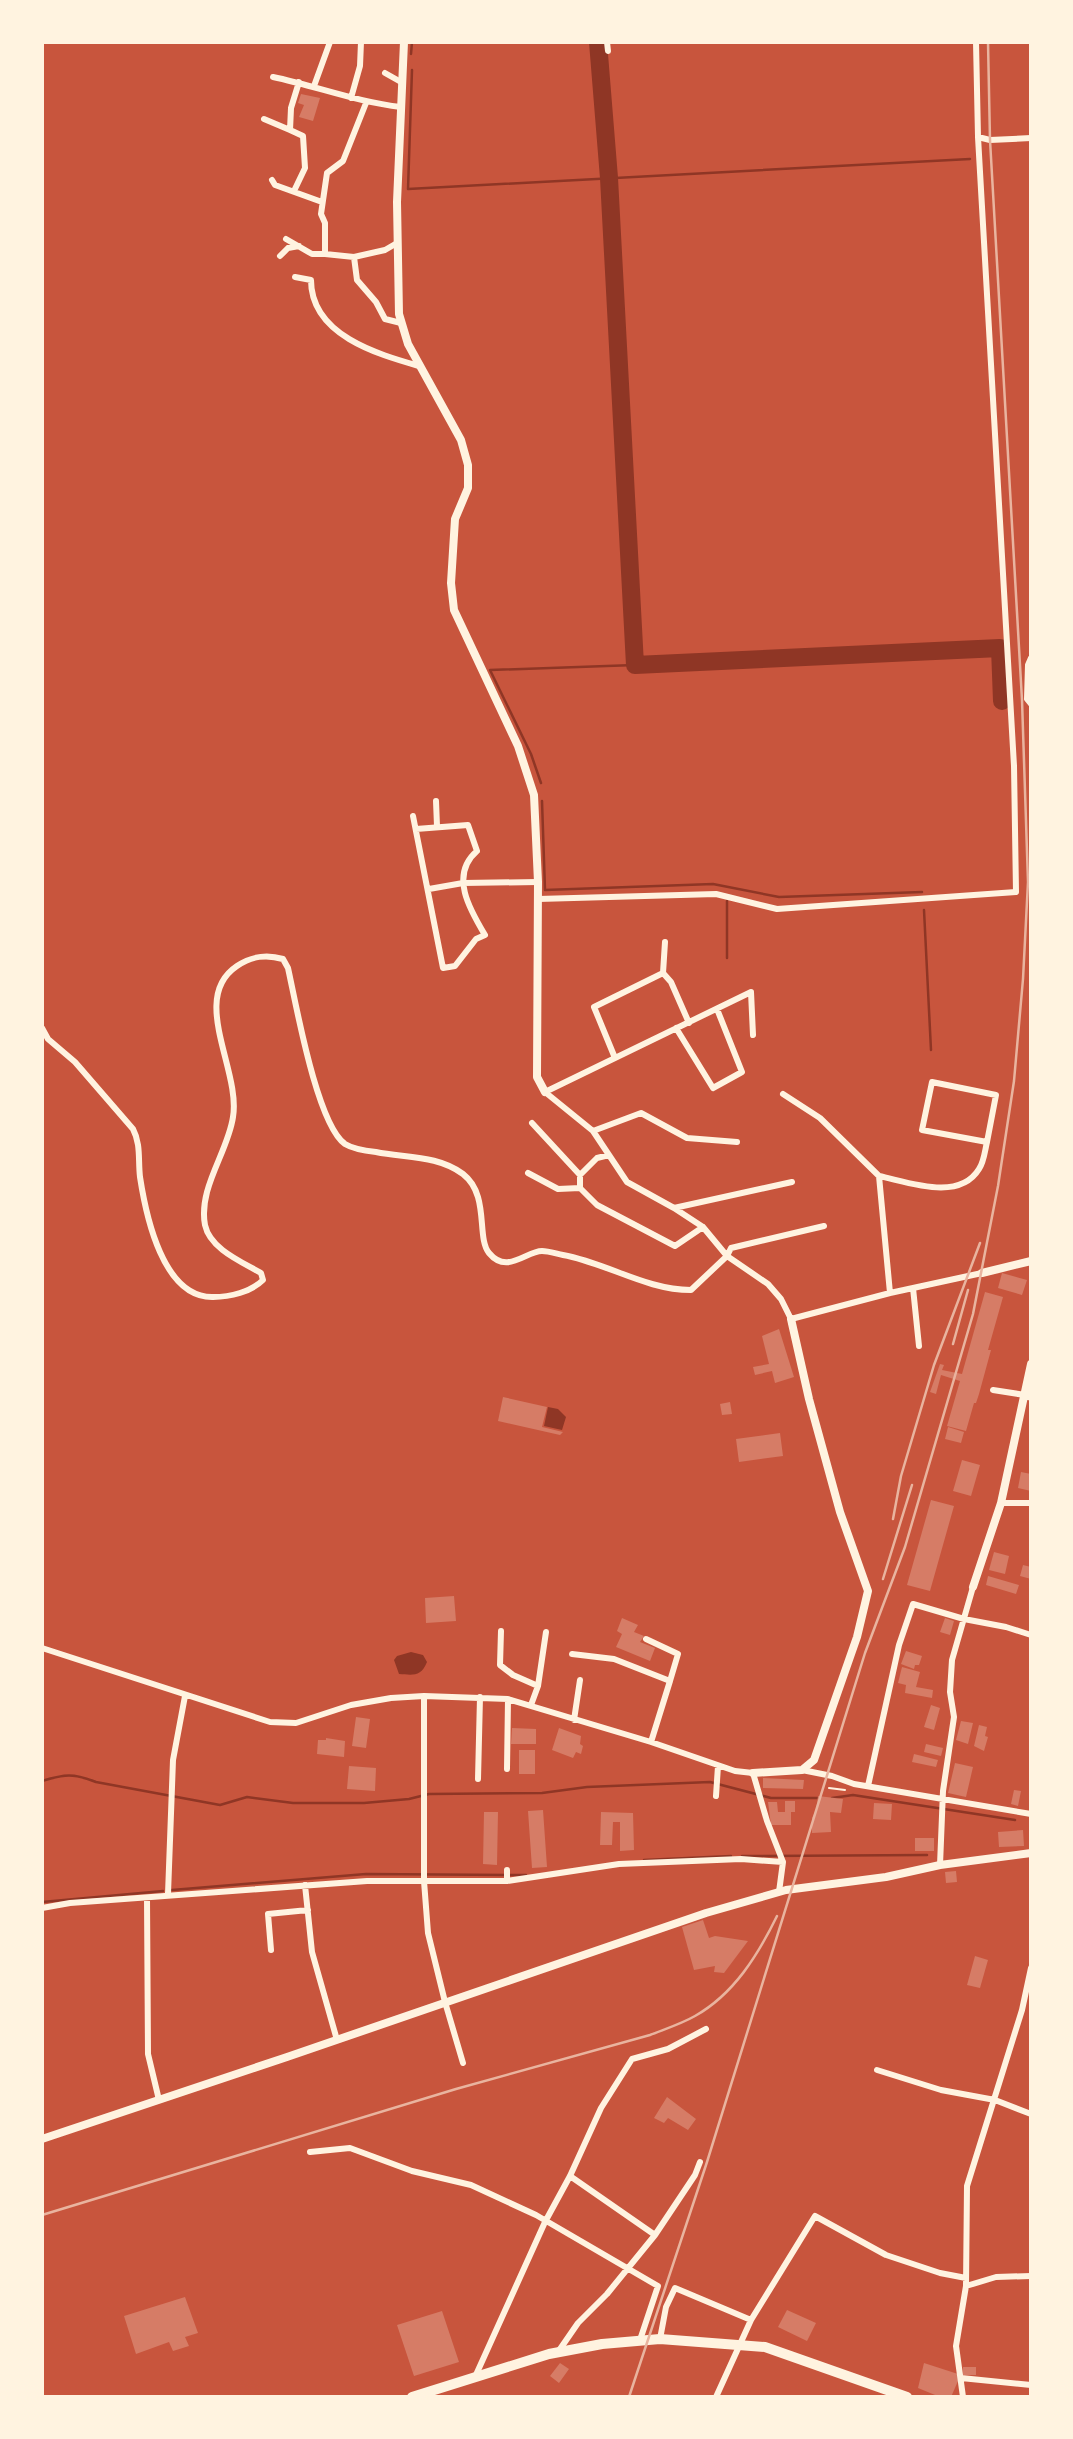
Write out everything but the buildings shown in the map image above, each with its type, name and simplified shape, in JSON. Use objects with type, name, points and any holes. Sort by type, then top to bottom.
[{"type":"highway","points":[[412,2397],[558,2352],[602,2344],[660,2339],[765,2347],[907,2397]]},
{"type":"street","points":[[314,86],[330,42]]},
{"type":"street","points":[[351,97],[360,65],[361,42]]},
{"type":"street","points":[[404,42],[397,243],[401,323],[419,366],[461,440],[468,465],[468,488],[455,519],[451,583],[454,610],[518,747],[534,795],[538,882],[537,1077],[545,1092],[593,1131],[627,1182],[702,1227],[727,1256],[768,1284],[781,1299],[791,1320],[809,1399],[841,1512],[868,1591],[857,1637],[830,1720],[814,1760],[802,1770]]},
{"type":"street","points":[[607,42],[608,51]]},
{"type":"street","points":[[538,899],[716,894],[777,909],[1016,892],[1014,766],[978,136],[976,42]]},
{"type":"street","points":[[385,73],[401,82]]},
{"type":"street","points":[[273,77],[314,86],[366,103],[401,107]]},
{"type":"street","points":[[290,130],[291,108],[299,82]]},
{"type":"street","points":[[325,254],[322,202],[327,173],[343,161],[366,103]]},
{"type":"street","points":[[264,119],[303,136],[304,168],[295,191]]},
{"type":"street","points":[[978,136],[990,140],[1031,138]]},
{"type":"street","points":[[272,180],[275,185],[322,202]]},
{"type":"street","points":[[286,239],[301,245],[312,254],[354,257],[385,250],[397,243]]},
{"type":"street","points":[[280,256],[288,248],[301,245]]},
{"type":"street","points":[[354,257],[357,280],[376,302],[385,320],[401,323]]},
{"type":"street","points":[[295,277],[310,280],[310,293],[320,313],[347,337],[369,351],[419,366]]},
{"type":"street","points":[[1031,658],[1028,665],[1027,699],[1031,704]]},
{"type":"street","points":[[436,801],[438,826]]},
{"type":"street","points":[[413,816],[443,968],[455,966],[476,939],[485,935],[471,912],[463,883],[468,858],[477,851],[468,825],[416,829]]},
{"type":"street","points":[[429,889],[463,883],[538,882]]},
{"type":"street","points":[[665,942],[663,973],[671,982],[690,1023]]},
{"type":"street","points":[[42,1028],[48,1039],[75,1062],[133,1129],[138,1140],[144,1200],[154,1237],[170,1271],[190,1293],[206,1297],[226,1297],[258,1285],[264,1280],[261,1273],[216,1244],[208,1234],[205,1223],[206,1199],[233,1121],[235,1106],[218,1021],[217,988],[225,975],[240,964],[253,957],[269,955],[283,959],[288,968],[319,1094],[338,1136],[346,1144],[360,1149],[427,1159],[467,1177],[479,1202],[486,1251],[493,1257],[504,1262],[514,1262],[541,1251],[595,1263],[661,1287],[691,1290],[732,1248],[824,1226]]},
{"type":"street","points":[[615,1058],[594,1007],[663,973]]},
{"type":"street","points":[[545,1092],[751,992],[753,1035]]},
{"type":"street","points":[[677,1028],[713,1088],[742,1072],[717,1009]]},
{"type":"street","points":[[783,1094],[820,1118],[879,1176],[942,1188],[959,1185],[980,1168],[987,1142],[996,1095],[932,1082],[922,1130],[987,1142]]},
{"type":"street","points":[[593,1131],[641,1113],[687,1138],[737,1142]]},
{"type":"street","points":[[532,1123],[580,1175],[580,1188],[597,1205],[675,1246],[702,1227]]},
{"type":"street","points":[[580,1175],[597,1158],[609,1155]]},
{"type":"street","points":[[528,1173],[558,1189],[580,1188]]},
{"type":"street","points":[[879,1176],[890,1293]]},
{"type":"street","points":[[674,1208],[792,1182]]},
{"type":"street","points":[[791,1320],[890,1293],[1031,1261]]},
{"type":"street","points":[[913,1288],[919,1346]]},
{"type":"street","points":[[940,1865],[942,1799],[954,1717],[950,1692],[953,1660],[973,1587],[1001,1503],[1028,1395],[1031,1364]]},
{"type":"street","points":[[993,1390],[1028,1395]]},
{"type":"street","points":[[1001,1503],[1031,1503]]},
{"type":"street","points":[[868,1786],[899,1645],[913,1604],[1031,1635]]},
{"type":"street","points":[[501,1631],[500,1665],[513,1675],[538,1686]]},
{"type":"street","points":[[531,1705],[538,1686],[547,1632]]},
{"type":"street","points":[[646,1639],[678,1654],[651,1742]]},
{"type":"street","points":[[42,1648],[270,1722],[296,1723],[351,1705],[391,1698],[424,1696],[508,1699],[651,1742],[735,1771],[753,1773],[802,1770],[868,1786],[1031,1814]]},
{"type":"street","points":[[572,1654],[614,1659],[670,1681]]},
{"type":"street","points":[[574,1720],[580,1680]]},
{"type":"street","points":[[168,1894],[173,1759],[185,1696]]},
{"type":"street","points":[[424,1696],[424,1881],[428,1933],[463,2063]]},
{"type":"street","points":[[478,1779],[480,1698]]},
{"type":"street","points":[[508,1699],[508,1769]]},
{"type":"street","points":[[716,1796],[718,1766]]},
{"type":"street","points":[[753,1773],[783,1862],[779,1892]]},
{"type":"street","points":[[42,2139],[706,1913],[779,1892],[1031,1853]]},
{"type":"street","points":[[42,1908],[168,1894],[305,1885],[507,1881],[619,1864],[741,1859],[783,1862]]},
{"type":"street","points":[[507,1870],[507,1881]]},
{"type":"street","points":[[305,1885],[312,1952],[337,2039]]},
{"type":"street","points":[[147,1898],[148,2054],[159,2099]]},
{"type":"street","points":[[271,1950],[268,1914],[307,1910]]},
{"type":"street","points":[[962,2397],[956,2346],[966,2286],[967,2186],[1022,2010],[1031,1968]]},
{"type":"street","points":[[1022,2010],[1031,2013]]},
{"type":"street","points":[[474,2379],[545,2222],[570,2176],[601,2108],[632,2059],[668,2049],[706,2029]]},
{"type":"street","points":[[877,2070],[941,2090],[995,2100],[1031,2114]]},
{"type":"street","points":[[310,2152],[350,2148],[412,2171],[471,2185],[536,2215],[658,2286],[640,2340]]},
{"type":"street","points":[[558,2352],[578,2323],[629,2269],[655,2235],[695,2175],[699,2162]]},
{"type":"street","points":[[570,2176],[655,2235]]},
{"type":"street","points":[[716,2397],[751,2320],[815,2216],[886,2255],[940,2273],[966,2278]]},
{"type":"street","points":[[966,2286],[996,2277],[1031,2276]]},
{"type":"street","points":[[660,2339],[666,2307],[675,2288],[751,2320]]},
{"type":"street","points":[[961,2378],[1031,2385]]},
{"type":"shaded area","points":[[548,1407],[558,1409],[566,1417],[562,1430],[544,1426]]},
{"type":"shaded area","points":[[411,1652],[423,1655],[427,1662],[425,1667],[416,1674],[399,1674],[394,1660],[397,1656]]},
{"type":"waterway","points":[[411,54],[412,42]]},
{"type":"waterway","points":[[598,42],[609,178],[635,665],[1000,648],[1002,701]]},
{"type":"waterway","points":[[412,70],[408,189],[970,159]]},
{"type":"waterway","points":[[541,783],[531,754],[490,670],[635,665]]},
{"type":"waterway","points":[[542,801],[545,890],[713,884],[779,897],[922,892]]},
{"type":"waterway","points":[[727,901],[727,958]]},
{"type":"waterway","points":[[924,910],[931,1050]]},
{"type":"waterway","points":[[42,1781],[75,1776],[220,1805],[247,1797],[293,1803],[364,1803],[409,1799],[429,1794],[542,1793],[587,1787],[710,1782],[771,1798],[818,1798]]},
{"type":"waterway","points":[[832,1798],[853,1795],[1015,1820]]},
{"type":"waterway","points":[[742,1856],[927,1855]]},
{"type":"waterway","points":[[644,1860],[731,1856]]},
{"type":"waterway","points":[[172,1890],[366,1874],[526,1875]]},
{"type":"waterway","points":[[42,1902],[163,1891]]},
{"type":"railway","points":[[629,2397],[707,2162],[865,1653],[905,1547],[973,1314],[998,1186],[1014,1081],[1028,882],[1022,700],[990,140],[988,42]]},
{"type":"railway","points":[[893,1519],[901,1476],[934,1365],[980,1243]]},
{"type":"railway","points":[[953,1344],[968,1290]]},
{"type":"railway","points":[[883,1579],[912,1485]]},
{"type":"railway","points":[[42,2215],[456,2089],[650,2035],[679,2024],[709,2007],[733,1985],[762,1945],[777,1916]]}]
